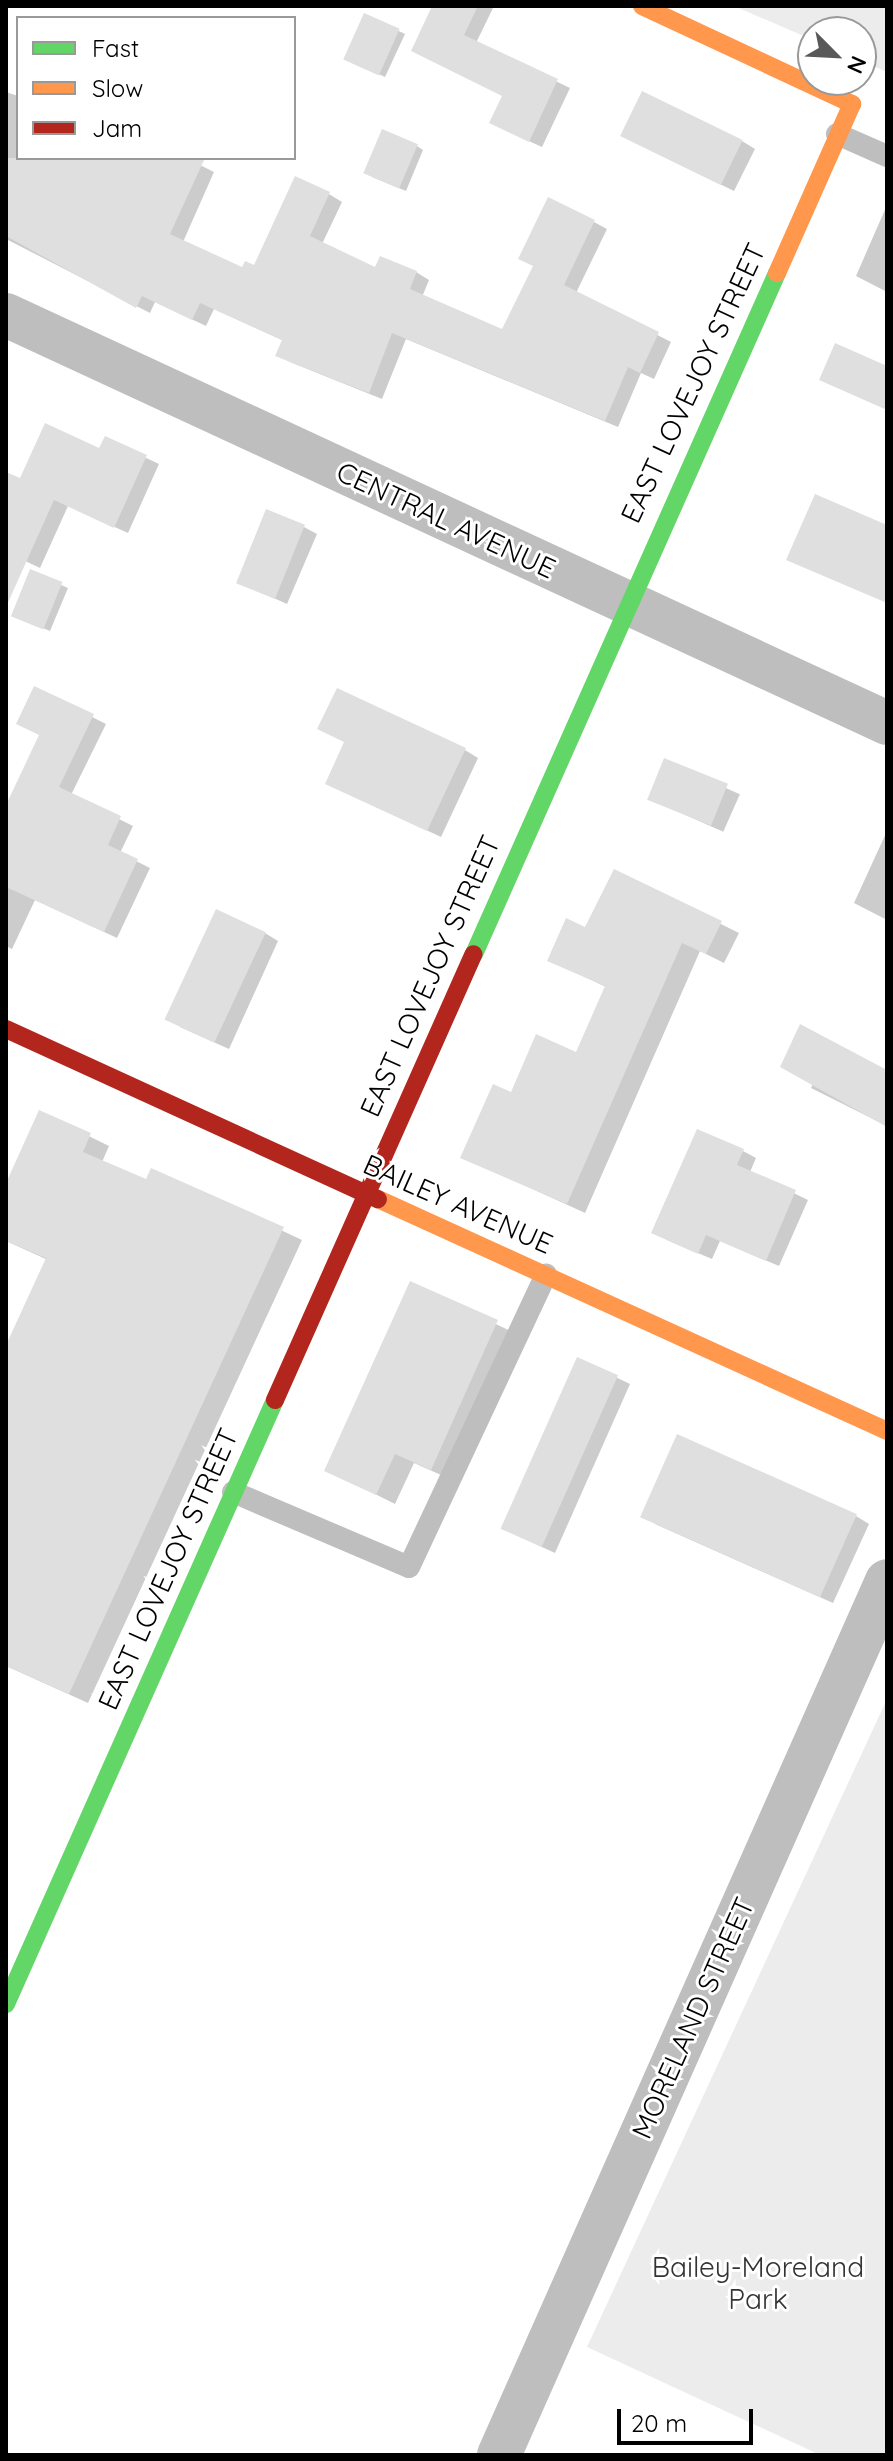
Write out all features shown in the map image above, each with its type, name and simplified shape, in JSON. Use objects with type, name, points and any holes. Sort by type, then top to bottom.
[{"type":"street","name":"EAST LOVEJOY STREET","points":[[6,2004],[624,602],[852,104],[642,6]]},
{"type":"street","name":"CENTRAL AVENUE","points":[[6,315],[887,723]]},
{"type":"street","name":"BAILEY AVENUE","points":[[6,1029],[887,1431]]},
{"type":"street","name":"MORELAND STREET","points":[[499,2455],[887,1581]]},
{"type":"lane","points":[[837,134],[887,156]]},
{"type":"lane","points":[[233,1492],[409,1567],[546,1275]]},
{"type":"green space","points":[[734,6],[887,6],[887,72],[877,68],[877,16],[797,16],[797,33]]},
{"type":"green space","name":"Bailey-Moreland Park","points":[[887,1699],[887,2455],[820,2455],[587,2347]]},
{"type":"building","points":[[432,6],[478,6],[464,35],[558,79],[529,142],[489,123],[502,96],[411,51]]},
{"type":"building","points":[[364,13],[400,29],[379,75],[343,60]]},
{"type":"building","points":[[642,91],[743,140],[721,185],[620,136]]},
{"type":"building","points":[[382,129],[418,144],[399,188],[363,173]]},
{"type":"building","points":[[6,158],[204,160],[170,234],[242,267],[245,261],[254,265],[295,176],[330,192],[310,236],[375,267],[380,256],[417,271],[410,289],[502,329],[533,266],[518,259],[548,197],[595,220],[564,285],[659,332],[640,373],[628,367],[605,421],[392,333],[369,393],[275,356],[282,340],[200,303],[192,320],[142,296],[136,308],[6,236]]},
{"type":"building","points":[[835,343],[887,366],[887,410],[819,380]]},
{"type":"building","points":[[45,423],[99,448],[105,436],[147,455],[114,528],[54,500],[6,607],[6,472],[20,478]]},
{"type":"building","points":[[815,494],[887,525],[887,603],[786,560]]},
{"type":"building","points":[[266,509],[305,525],[275,599],[236,583]]},
{"type":"building","points":[[30,569],[62,582],[43,629],[11,616]]},
{"type":"building","points":[[34,686],[94,714],[59,787],[121,816],[108,845],[138,859],[104,932],[6,887],[6,805],[39,735],[16,724]]},
{"type":"building","points":[[337,688],[466,748],[427,831],[325,784],[344,742],[317,729]]},
{"type":"building","points":[[664,758],[728,784],[711,826],[647,800]]},
{"type":"building","points":[[614,869],[722,921],[706,954],[682,943],[567,1204],[460,1158],[493,1084],[511,1092],[536,1034],[576,1052],[605,986],[547,961],[566,918],[585,927]]},
{"type":"building","points":[[216,909],[266,932],[214,1043],[164,1020]]},
{"type":"building","points":[[800,1024],[887,1070],[887,1127],[780,1067]]},
{"type":"building","points":[[39,1110],[91,1133],[83,1152],[146,1179],[151,1168],[284,1227],[69,1694],[6,1666],[6,1345],[46,1258],[6,1241],[6,1183]]},
{"type":"building","points":[[697,1129],[744,1149],[737,1165],[796,1190],[766,1261],[706,1235],[698,1254],[651,1233]]},
{"type":"building","points":[[410,1281],[498,1320],[431,1470],[395,1454],[376,1495],[324,1471]]},
{"type":"building","points":[[577,1357],[618,1375],[542,1547],[501,1529]]},
{"type":"building","points":[[677,1434],[857,1514],[820,1597],[640,1517]]},
{"type":"traffic: fast","points":[[474,954],[777,273]]},
{"type":"traffic: fast","points":[[6,2004],[275,1400]]},
{"type":"traffic: slow","points":[[642,6],[852,104],[777,273]]},
{"type":"traffic: slow","points":[[378,1199],[887,1431]]},
{"type":"traffic: jam","points":[[275,1400],[474,954]]},
{"type":"traffic: jam","points":[[6,1029],[378,1199]]}]
